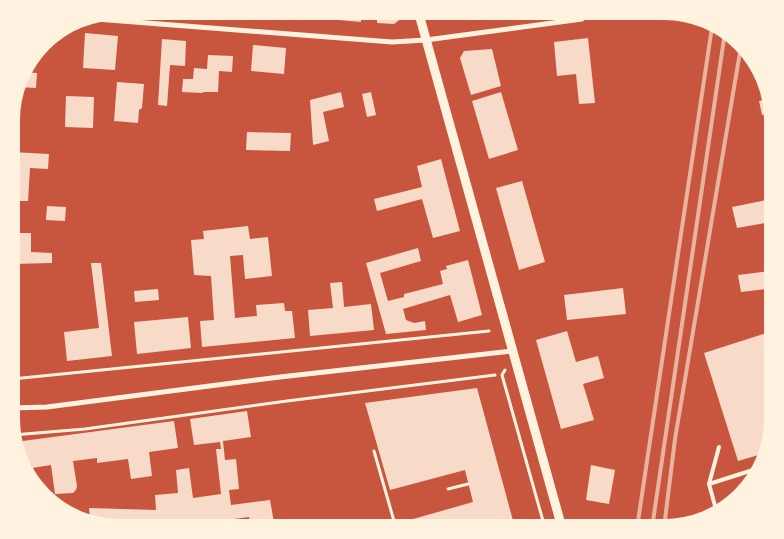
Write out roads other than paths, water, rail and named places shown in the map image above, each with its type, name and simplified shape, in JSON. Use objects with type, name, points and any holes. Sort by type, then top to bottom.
[{"type":"street","points":[[112,20],[392,42],[426,40],[575,20]]},
{"type":"street","points":[[421,20],[560,519]]},
{"type":"street","points":[[20,408],[47,407],[280,377],[513,351]]},
{"type":"lane","points":[[715,505],[708,484],[719,447]]},
{"type":"lane","points":[[708,484],[750,471]]},
{"type":"railway","points":[[638,519],[711,32]]},
{"type":"railway","points":[[653,519],[724,40]]},
{"type":"railway","points":[[665,519],[675,439],[740,55]]}]
